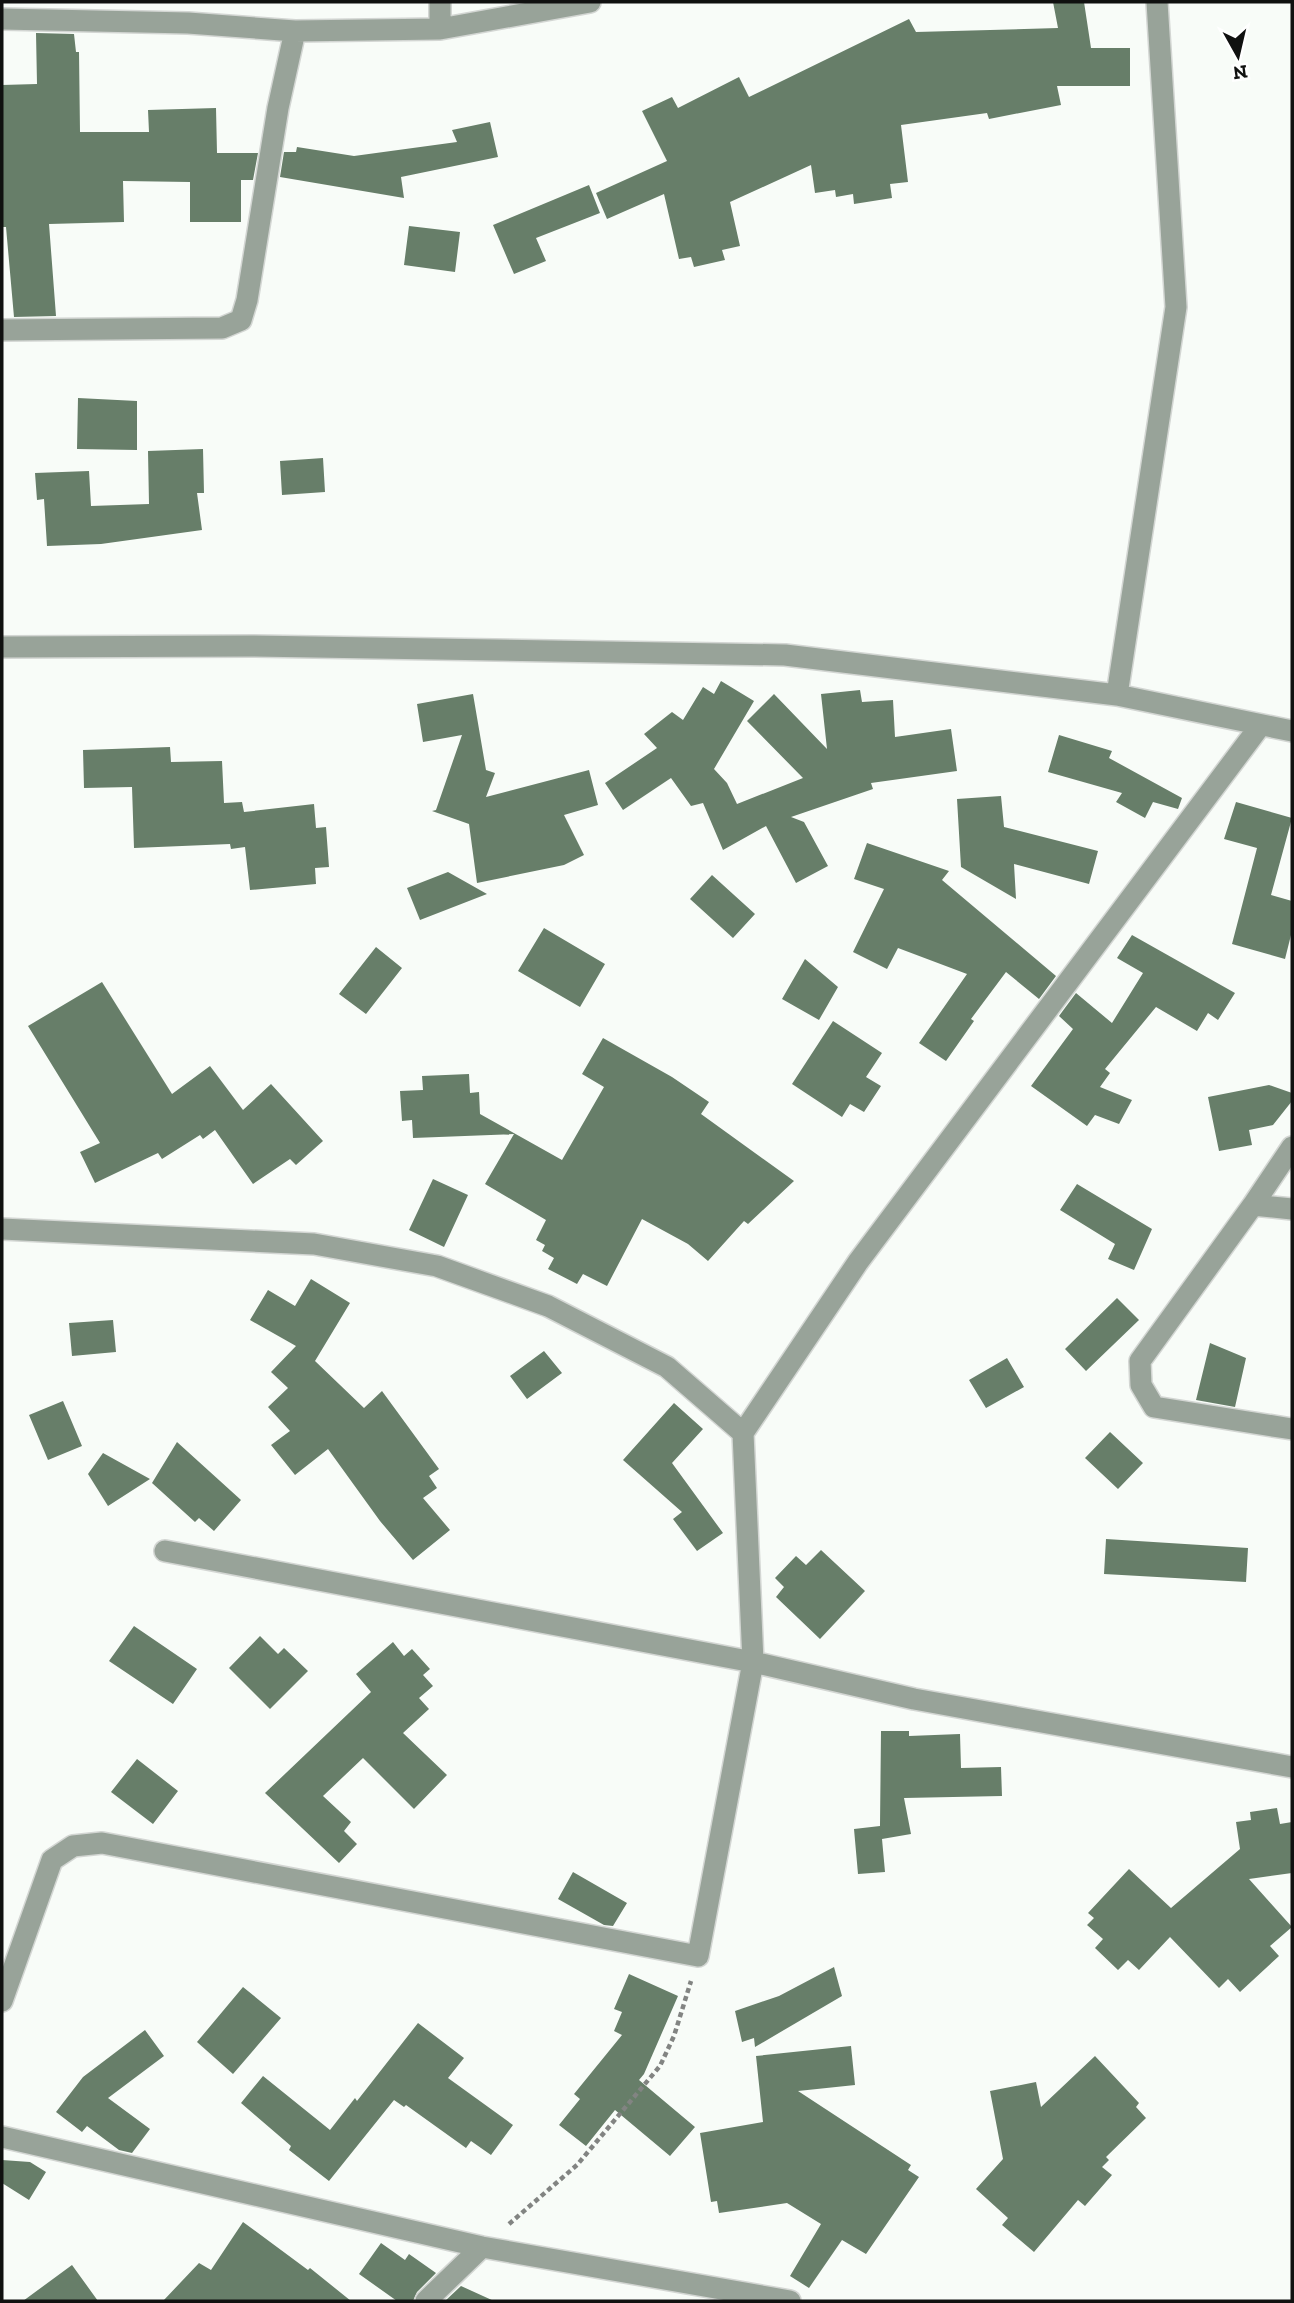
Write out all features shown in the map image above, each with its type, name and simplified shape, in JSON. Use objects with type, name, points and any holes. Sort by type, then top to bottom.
[{"type":"street","points":[[440,2],[440,29]]},
{"type":"street","points":[[2,19],[187,12],[295,30],[440,29],[590,2]]},
{"type":"street","points":[[1117,695],[1176,307],[1157,2]]},
{"type":"street","points":[[2,330],[222,328],[241,320],[247,300],[278,108],[295,30]]},
{"type":"street","points":[[2,647],[254,646],[785,654],[1117,695],[1292,731]]},
{"type":"street","points":[[2,2001],[52,1860],[73,1846],[102,1843],[698,1956],[753,1662],[743,1433],[858,1262],[1260,726]]},
{"type":"street","points":[[1292,1147],[1140,1361],[1141,1385],[1154,1407],[1292,1429]]},
{"type":"street","points":[[1253,1205],[1292,1209]]},
{"type":"street","points":[[2,1229],[314,1244],[437,1266],[548,1306],[667,1367],[743,1433]]},
{"type":"street","points":[[165,1551],[753,1662],[914,1699],[1292,1767]]},
{"type":"street","points":[[2,2137],[482,2247],[790,2301]]},
{"type":"street","points":[[426,2301],[482,2247]]},
{"type":"path","points":[[482,2247],[577,2165],[660,2066],[674,2036],[698,1956]]},
{"type":"building","points":[[1053,2],[1084,2],[1091,48],[1130,48],[1130,86],[1057,86],[1061,105],[989,119],[987,113],[901,125],[908,182],[890,184],[892,198],[854,204],[853,194],[836,197],[835,190],[815,193],[811,165],[730,202],[740,246],[722,250],[725,260],[694,267],[691,257],[679,259],[664,194],[607,219],[596,193],[667,161],[642,111],[672,97],[678,108],[739,77],[749,97],[909,19],[916,32],[1058,28]]},
{"type":"building","points":[[36,33],[74,34],[76,52],[79,52],[80,132],[149,132],[148,110],[216,108],[217,153],[258,153],[253,180],[241,180],[241,222],[190,222],[190,182],[123,181],[124,222],[49,224],[56,316],[14,317],[6,227],[2,227],[2,85],[37,84]]},
{"type":"building","points":[[490,122],[498,157],[401,177],[404,198],[280,177],[284,152],[296,152],[297,147],[354,156],[457,142],[452,130]]},
{"type":"building","points":[[589,185],[600,213],[536,238],[546,261],[514,274],[493,225]]},
{"type":"building","points":[[409,226],[460,232],[455,272],[404,265]]},
{"type":"building","points":[[78,398],[137,401],[137,450],[77,449]]},
{"type":"building","points":[[203,449],[204,493],[197,493],[202,530],[101,544],[47,546],[44,499],[37,500],[35,473],[89,471],[91,506],[149,504],[148,451]]},
{"type":"building","points":[[323,458],[325,492],[282,495],[280,461]]},
{"type":"building","points":[[721,681],[754,701],[714,769],[727,783],[737,804],[803,778],[747,721],[774,694],[827,749],[821,694],[860,690],[862,702],[893,700],[895,737],[951,729],[957,771],[871,783],[873,789],[791,817],[804,822],[828,866],[796,883],[766,826],[723,850],[703,803],[691,806],[671,778],[623,810],[605,783],[657,748],[644,734],[672,712],[683,720],[703,687],[714,694]]},
{"type":"building","points":[[473,694],[486,770],[495,773],[486,797],[589,770],[598,805],[564,815],[584,855],[564,865],[477,883],[469,824],[432,811],[436,810],[462,735],[423,742],[417,704]]},
{"type":"building","points":[[1059,735],[1112,751],[1109,758],[1182,798],[1178,809],[1153,802],[1145,818],[1116,802],[1122,793],[1048,772]]},
{"type":"building","points":[[170,747],[171,762],[222,761],[224,803],[242,802],[244,812],[314,804],[316,828],[326,827],[329,867],[315,868],[316,884],[250,890],[245,847],[231,849],[230,844],[134,848],[132,787],[84,788],[83,750]]},
{"type":"building","points":[[1001,796],[1004,827],[1098,851],[1089,884],[1014,864],[1016,899],[961,867],[957,799]]},
{"type":"building","points":[[1236,802],[1292,818],[1271,895],[1292,901],[1292,931],[1285,959],[1232,944],[1257,848],[1224,839]]},
{"type":"building","points":[[867,843],[949,871],[942,880],[1056,976],[1039,999],[1006,972],[971,1019],[974,1021],[946,1061],[919,1043],[967,974],[898,948],[887,969],[853,952],[884,889],[854,879]]},
{"type":"building","points":[[448,872],[487,894],[420,920],[407,888]]},
{"type":"building","points":[[712,875],[755,914],[733,938],[690,899]]},
{"type":"building","points":[[544,928],[605,964],[580,1007],[518,971]]},
{"type":"building","points":[[1132,935],[1235,993],[1218,1020],[1208,1013],[1197,1031],[1156,1007],[1105,1069],[1110,1073],[1100,1087],[1132,1100],[1119,1124],[1095,1115],[1087,1126],[1031,1086],[1073,1029],[1059,1016],[1076,993],[1112,1023],[1143,973],[1117,958]]},
{"type":"building","points":[[376,947],[402,968],[366,1014],[339,994]]},
{"type":"building","points":[[805,959],[838,987],[819,1020],[782,999]]},
{"type":"building","points":[[102,982],[172,1094],[210,1066],[243,1110],[271,1084],[323,1141],[296,1165],[290,1159],[253,1184],[215,1130],[203,1139],[200,1135],[162,1159],[158,1153],[95,1183],[80,1152],[100,1143],[28,1026]]},
{"type":"building","points":[[833,1021],[882,1053],[866,1077],[881,1086],[864,1112],[850,1104],[842,1117],[792,1084]]},
{"type":"building","points":[[603,1038],[672,1077],[709,1102],[701,1114],[794,1181],[748,1224],[744,1221],[708,1261],[688,1244],[642,1219],[607,1286],[583,1274],[577,1284],[548,1269],[554,1258],[542,1251],[545,1245],[536,1240],[546,1220],[485,1184],[514,1134],[413,1138],[412,1120],[402,1121],[400,1091],[423,1090],[422,1076],[469,1074],[470,1093],[479,1092],[480,1114],[562,1160],[604,1087],[582,1074]]},
{"type":"building","points":[[1269,1085],[1292,1093],[1292,1101],[1273,1125],[1249,1130],[1252,1145],[1219,1151],[1208,1097]]},
{"type":"building","points":[[433,1179],[468,1195],[444,1247],[409,1230]]},
{"type":"building","points":[[1077,1184],[1152,1229],[1134,1270],[1108,1259],[1115,1244],[1060,1210]]},
{"type":"building","points":[[311,1279],[350,1303],[315,1361],[364,1408],[382,1391],[439,1469],[429,1476],[437,1488],[423,1498],[450,1530],[413,1560],[380,1521],[328,1449],[295,1475],[271,1445],[290,1431],[268,1407],[288,1388],[271,1372],[296,1346],[250,1320],[268,1290],[295,1306]]},
{"type":"building","points":[[1117,1298],[1139,1320],[1086,1371],[1065,1349]]},
{"type":"building","points":[[113,1320],[116,1352],[72,1356],[69,1323]]},
{"type":"building","points":[[1210,1343],[1246,1358],[1235,1407],[1196,1400]]},
{"type":"building","points":[[544,1351],[562,1373],[527,1399],[510,1376]]},
{"type":"building","points":[[1007,1358],[1024,1387],[986,1408],[969,1380]]},
{"type":"building","points":[[63,1401],[82,1446],[48,1460],[29,1415]]},
{"type":"building","points":[[674,1403],[703,1429],[672,1463],[723,1533],[697,1551],[673,1519],[682,1512],[623,1460]]},
{"type":"building","points":[[1110,1432],[1143,1463],[1118,1489],[1085,1458]]},
{"type":"building","points":[[177,1442],[241,1500],[214,1531],[199,1518],[195,1522],[152,1483]]},
{"type":"building","points":[[103,1453],[150,1479],[108,1506],[88,1474]]},
{"type":"building","points":[[1106,1539],[1248,1548],[1246,1582],[1104,1574]]},
{"type":"building","points":[[821,1550],[865,1591],[820,1639],[776,1597],[784,1587],[775,1578],[796,1556],[806,1565]]},
{"type":"building","points":[[134,1626],[197,1669],[173,1704],[109,1661]]},
{"type":"building","points":[[260,1636],[278,1654],[284,1648],[308,1671],[270,1709],[229,1668]]},
{"type":"building","points":[[393,1642],[404,1656],[412,1649],[430,1669],[423,1675],[433,1686],[419,1698],[429,1709],[403,1733],[447,1775],[414,1809],[363,1758],[323,1796],[351,1822],[344,1831],[357,1844],[339,1863],[265,1793],[371,1692],[356,1674]]},
{"type":"building","points":[[881,1731],[909,1731],[909,1736],[960,1734],[961,1768],[1001,1767],[1002,1796],[904,1798],[911,1834],[882,1839],[885,1872],[858,1874],[854,1829],[880,1826]]},
{"type":"building","points":[[137,1759],[178,1791],[153,1824],[111,1792]]},
{"type":"building","points":[[1277,1808],[1280,1824],[1292,1822],[1292,1873],[1249,1879],[1292,1927],[1270,1946],[1279,1956],[1240,1992],[1228,1979],[1219,1988],[1170,1937],[1139,1970],[1128,1960],[1118,1970],[1095,1948],[1103,1939],[1087,1925],[1094,1918],[1088,1913],[1129,1869],[1171,1908],[1240,1849],[1236,1822],[1251,1820],[1250,1812]]},
{"type":"building","points":[[573,1872],[627,1903],[613,1926],[604,1925],[558,1899]]},
{"type":"building","points":[[834,1967],[842,1996],[755,2047],[754,2038],[742,2042],[735,2011],[779,1996]]},
{"type":"building","points":[[629,1974],[678,1996],[639,2080],[695,2127],[670,2156],[615,2110],[586,2146],[559,2125],[580,2099],[574,2094],[622,2035],[614,2031],[622,2012],[614,2009]]},
{"type":"building","points":[[243,1987],[281,2018],[233,2074],[197,2042]]},
{"type":"building","points":[[418,2023],[464,2058],[448,2078],[513,2125],[491,2155],[471,2141],[466,2148],[406,2105],[404,2107],[394,2100],[329,2181],[289,2150],[291,2146],[241,2103],[263,2076],[330,2130],[355,2098],[357,2101]]},
{"type":"building","points":[[145,2030],[164,2056],[108,2098],[150,2129],[132,2153],[119,2150],[87,2126],[82,2132],[56,2112],[83,2077]]},
{"type":"building","points":[[851,2046],[855,2085],[798,2091],[911,2165],[908,2170],[919,2177],[866,2254],[842,2240],[809,2288],[790,2276],[821,2224],[787,2203],[719,2213],[717,2201],[711,2202],[700,2133],[763,2122],[756,2056]]},
{"type":"building","points":[[1095,2056],[1139,2103],[1136,2107],[1146,2118],[1106,2157],[1109,2160],[1102,2167],[1112,2175],[1085,2206],[1078,2200],[1034,2252],[1002,2225],[1008,2218],[976,2189],[1003,2159],[990,2091],[1036,2082],[1041,2107]]},
{"type":"building","points":[[2,2160],[30,2162],[46,2172],[29,2200],[2,2183]]},
{"type":"building","points":[[243,2222],[308,2270],[310,2268],[351,2301],[163,2301],[199,2263],[211,2270]]},
{"type":"building","points":[[381,2243],[405,2260],[409,2254],[436,2273],[417,2292],[413,2301],[397,2301],[359,2274]]},
{"type":"building","points":[[72,2265],[98,2301],[23,2301]]},
{"type":"building","points":[[461,2286],[494,2301],[445,2301]]}]
